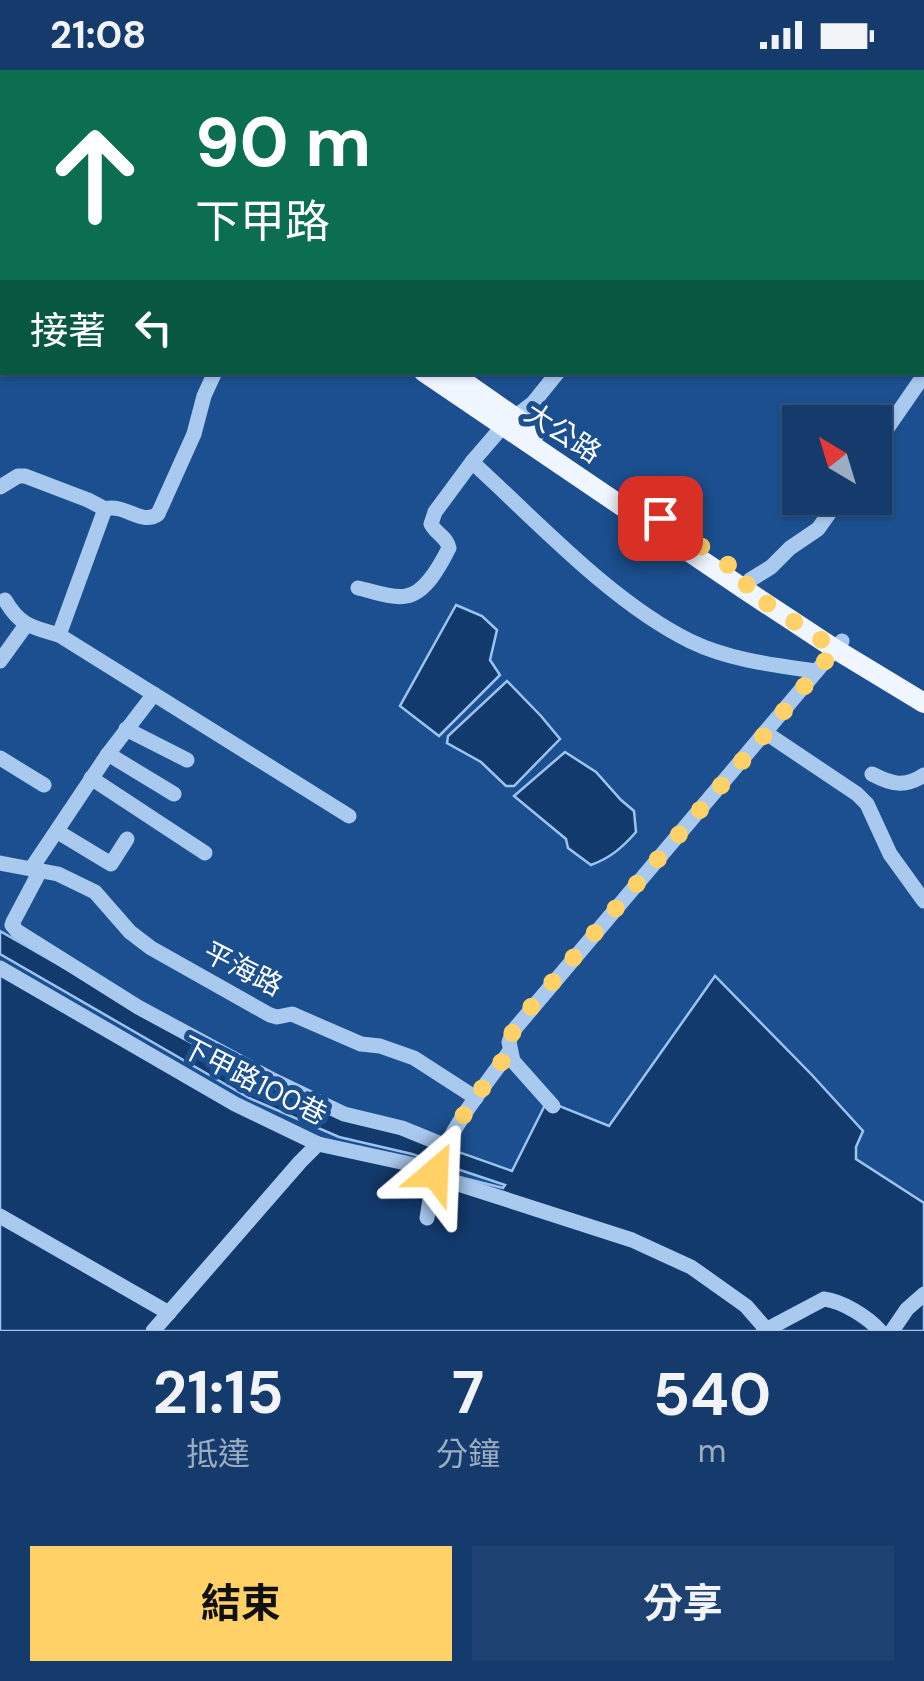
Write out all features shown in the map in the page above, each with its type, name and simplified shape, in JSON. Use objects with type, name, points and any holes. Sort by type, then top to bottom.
[{"type":"main road","name":"大公路","points":[[429,375],[509,422],[924,703]]},
{"type":"main road","name":"大公路","points":[[454,375],[509,422]]},
{"type":"main road","name":"大公路","points":[[838,645],[924,692]]},
{"type":"street","points":[[0,487],[25,476],[105,510],[118,507],[152,518],[158,514],[194,434],[204,396],[214,375]]},
{"type":"street","points":[[358,588],[404,597],[420,590],[449,548],[432,520],[472,462],[556,375]]},
{"type":"street","points":[[892,421],[924,375]]},
{"type":"street","points":[[472,462],[602,580],[691,642],[751,662],[816,671]]},
{"type":"street","points":[[59,634],[105,510]]},
{"type":"street","points":[[747,584],[818,529],[828,515]]},
{"type":"street","points":[[6,600],[18,620],[59,634],[349,816]]},
{"type":"street","points":[[0,661],[26,625]]},
{"type":"street","points":[[554,1106],[513,1061],[509,1042],[513,1030],[838,645]]},
{"type":"street","points":[[154,694],[91,778],[36,870],[12,925],[138,1008],[273,1080],[344,1114],[402,1128],[445,1148]]},
{"type":"street","points":[[126,729],[187,760]]},
{"type":"street","points":[[766,733],[867,804],[890,854],[924,901]]},
{"type":"street","points":[[108,754],[174,794]]},
{"type":"street","points":[[0,758],[44,785]]},
{"type":"street","points":[[872,774],[901,785],[924,775]]},
{"type":"street","points":[[91,778],[205,853]]},
{"type":"street","points":[[58,832],[111,864],[127,839]]},
{"type":"street","name":"平海路","points":[[0,862],[58,874],[95,892],[130,932],[151,948],[270,1015],[292,1014],[361,1044],[414,1058],[476,1098]]},
{"type":"street","name":"下甲路100巷","points":[[0,968],[235,1104],[318,1144],[424,1167],[452,1182],[632,1240],[676,1260],[746,1306],[765,1330]]},
{"type":"street","points":[[427,1218],[445,1148],[509,1052]]},
{"type":"street","points":[[153,1331],[318,1144]]},
{"type":"street","points":[[0,1216],[169,1312]]},
{"type":"street","points":[[892,1331],[901,1316],[924,1294]]},
{"type":"street","points":[[765,1330],[824,1299],[833,1300],[880,1331]]},
{"type":"water","points":[[456,605],[482,616],[497,630],[490,660],[500,675],[439,736],[400,706]]},
{"type":"water","points":[[507,681],[560,739],[514,786],[506,786],[481,762],[447,743],[448,736]]},
{"type":"water","points":[[565,752],[596,772],[634,811],[636,832],[615,852],[591,865],[514,796]]},
{"type":"water","points":[[0,931],[267,1084],[512,1171],[547,1101],[609,1126],[715,976],[863,1131],[856,1159],[924,1203],[924,1331],[0,1331],[0,970],[235,1110],[365,1153],[503,1188],[505,1185],[412,1154],[339,1137],[249,1098],[0,954]]},
{"type":"route","points":[[435,1173],[444,1149],[509,1052],[513,1030],[520,1020],[835,649],[744,588],[750,580],[660,518]]}]
